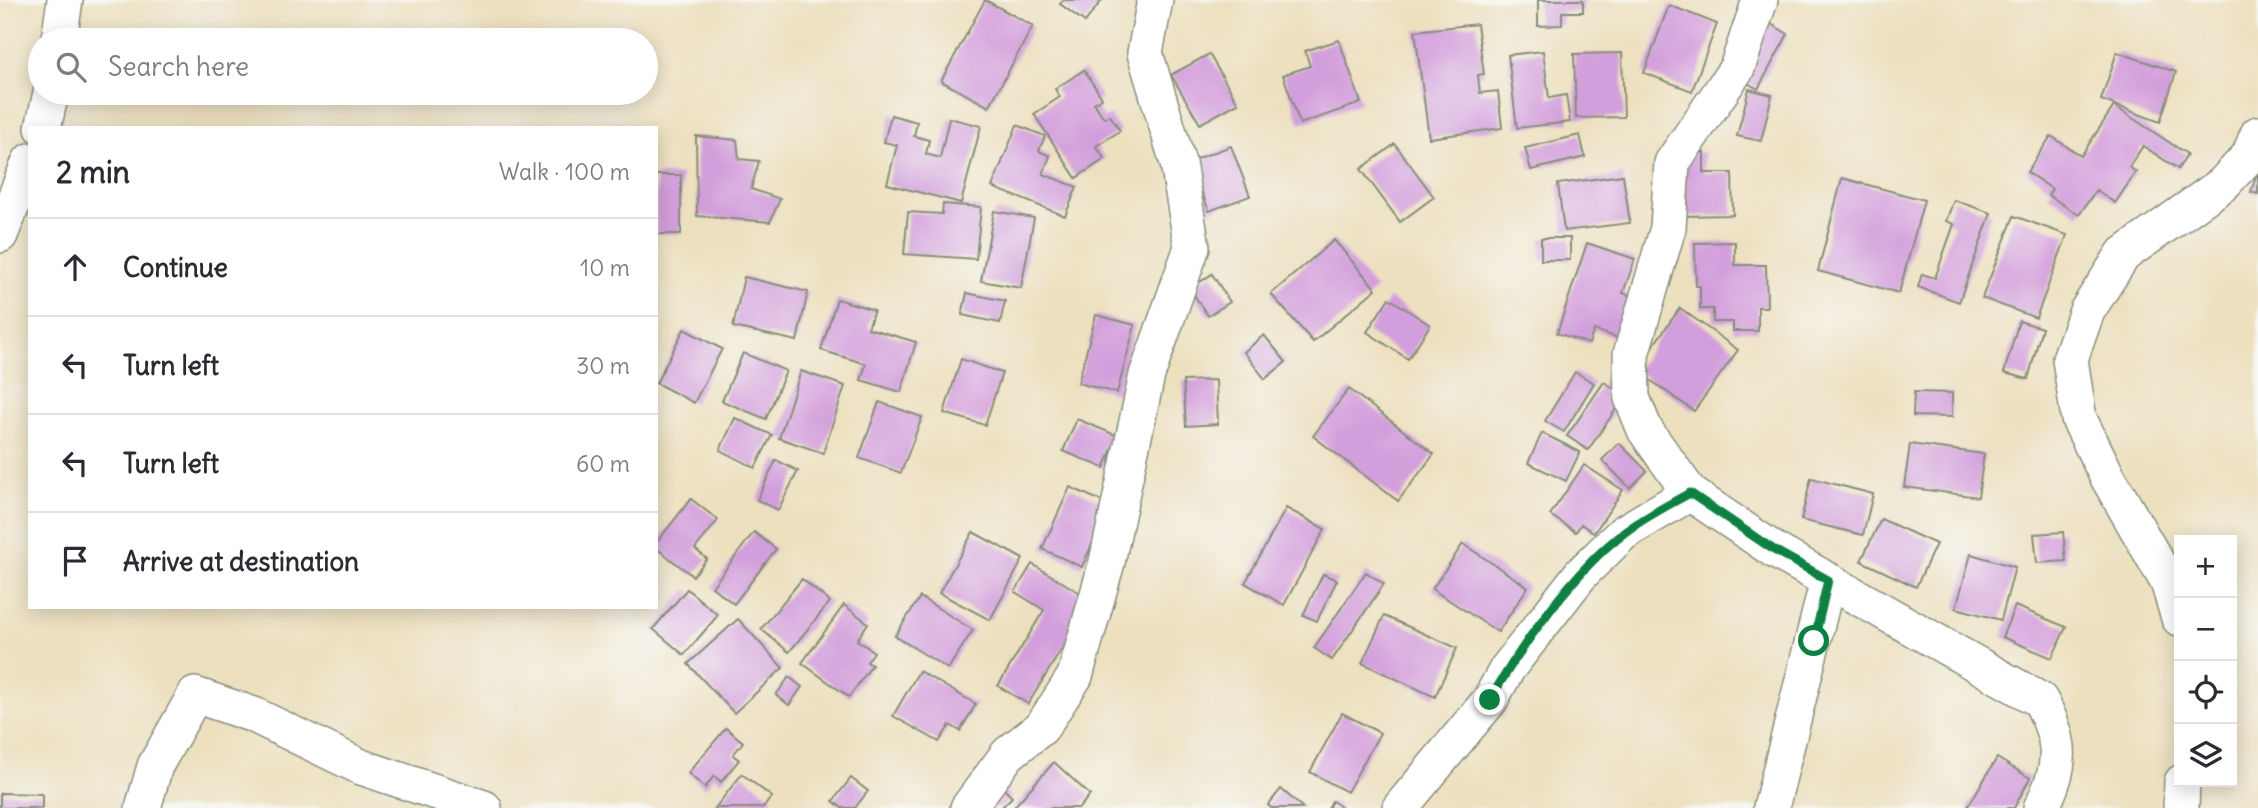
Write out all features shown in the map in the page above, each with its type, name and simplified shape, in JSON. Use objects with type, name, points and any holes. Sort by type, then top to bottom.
[{"type":"street","points":[[61,28],[65,0]]},
{"type":"street","points":[[968,808],[1008,754],[1042,727],[1075,676],[1107,562],[1147,375],[1192,247],[1178,163],[1145,53],[1156,0]]},
{"type":"street","points":[[1760,0],[1737,68],[1671,163],[1668,228],[1631,354],[1632,398],[1646,430],[1690,493],[1774,550],[2040,700],[2054,725],[2059,754],[2054,782],[2041,808]]},
{"type":"street","points":[[43,126],[48,105]]},
{"type":"street","points":[[2174,602],[2168,582],[2107,476],[2079,419],[2070,359],[2087,311],[2123,255],[2222,184],[2249,156],[2258,134]]},
{"type":"street","points":[[0,235],[28,166]]},
{"type":"street","points":[[1400,808],[1490,700],[1507,669],[1581,574],[1623,533],[1690,493]]},
{"type":"street","points":[[1771,808],[1828,580]]},
{"type":"street","points":[[143,808],[155,766],[195,695],[254,715],[432,800],[484,808]]},
{"type":"street","points":[[2181,808],[2182,787]]},
{"type":"building","points":[[985,0],[1033,26],[989,107],[941,81]]},
{"type":"building","points":[[1063,0],[1102,0],[1085,22],[1060,4]]},
{"type":"building","points":[[1538,0],[1583,0],[1583,12],[1562,12],[1562,25],[1538,26]]},
{"type":"building","points":[[1669,5],[1717,24],[1692,91],[1644,73]]},
{"type":"building","points":[[1766,21],[1788,34],[1758,89],[1735,76]]},
{"type":"building","points":[[1477,24],[1484,74],[1478,75],[1480,93],[1498,91],[1502,128],[1429,138],[1415,31]]},
{"type":"building","points":[[1339,40],[1361,103],[1300,124],[1283,75],[1310,66],[1305,51]]},
{"type":"building","points":[[1543,51],[1549,98],[1566,95],[1570,122],[1517,128],[1508,55]]},
{"type":"building","points":[[2117,52],[2176,72],[2160,122],[2101,100]]},
{"type":"building","points":[[1622,53],[1624,117],[1576,118],[1574,54]]},
{"type":"building","points":[[1209,54],[1238,103],[1200,124],[1171,75]]},
{"type":"building","points":[[1084,70],[1102,98],[1094,103],[1104,118],[1110,115],[1120,131],[1096,146],[1105,159],[1076,178],[1034,114],[1060,97],[1055,89]]},
{"type":"building","points":[[1749,89],[1772,95],[1761,141],[1737,136]]},
{"type":"building","points":[[2114,106],[2187,154],[2178,169],[2143,146],[2129,167],[2136,172],[2115,203],[2096,190],[2079,215],[2048,195],[2052,189],[2027,172],[2051,136],[2081,156]]},
{"type":"building","points":[[891,115],[917,122],[914,136],[929,140],[926,154],[940,158],[949,118],[981,126],[961,203],[887,184],[897,145],[884,142]]},
{"type":"building","points":[[1017,125],[1045,136],[1039,151],[1050,156],[1043,174],[1077,187],[1065,216],[992,187]]},
{"type":"building","points":[[1580,135],[1585,157],[1531,170],[1525,148]]},
{"type":"building","points":[[696,136],[737,140],[739,159],[759,161],[751,189],[780,199],[770,222],[697,216]]},
{"type":"building","points":[[1395,144],[1434,197],[1400,222],[1361,169]]},
{"type":"building","points":[[1231,146],[1250,196],[1209,211],[1190,161]]},
{"type":"building","points":[[1704,152],[1704,173],[1732,173],[1733,215],[1681,216],[1681,153]]},
{"type":"building","points":[[2258,169],[2258,194],[2251,192]]},
{"type":"building","points":[[658,175],[681,175],[681,234],[658,234]]},
{"type":"building","points":[[1623,175],[1630,223],[1564,231],[1558,184]]},
{"type":"building","points":[[1842,178],[1924,200],[1899,293],[1818,271]]},
{"type":"building","points":[[1954,200],[1991,213],[1959,302],[1918,287],[1922,274],[1935,278],[1954,224],[1946,221]]},
{"type":"building","points":[[943,204],[981,207],[976,259],[904,254],[908,212],[942,214]]},
{"type":"building","points":[[994,211],[1034,218],[1021,288],[981,281]]},
{"type":"building","points":[[2014,216],[2067,235],[2036,318],[1982,298]]},
{"type":"building","points":[[1541,238],[1570,238],[1570,260],[1541,260]]},
{"type":"building","points":[[1334,240],[1376,289],[1313,342],[1271,294]]},
{"type":"building","points":[[1735,242],[1735,265],[1766,265],[1767,307],[1758,307],[1758,331],[1733,331],[1733,322],[1713,322],[1713,309],[1700,309],[1700,286],[1696,286],[1695,243]]},
{"type":"building","points":[[1587,243],[1635,259],[1623,293],[1632,296],[1618,338],[1594,330],[1589,344],[1557,333]]},
{"type":"building","points":[[1212,274],[1230,302],[1208,316],[1190,289]]},
{"type":"building","points":[[744,277],[808,292],[797,341],[733,327]]},
{"type":"building","points":[[967,293],[1005,301],[1000,323],[962,315]]},
{"type":"building","points":[[1389,298],[1430,325],[1408,359],[1367,332]]},
{"type":"building","points":[[837,299],[874,310],[868,328],[916,342],[901,392],[861,380],[866,364],[821,350]]},
{"type":"building","points":[[1680,308],[1738,350],[1694,411],[1636,370]]},
{"type":"building","points":[[1096,315],[1135,325],[1117,393],[1078,383]]},
{"type":"building","points":[[2019,321],[2042,328],[2028,379],[2004,373]]},
{"type":"building","points":[[684,329],[722,349],[694,403],[658,384]]},
{"type":"building","points":[[1264,335],[1286,362],[1265,379],[1244,352]]},
{"type":"building","points":[[743,353],[786,371],[766,419],[722,401]]},
{"type":"building","points":[[961,359],[1002,373],[985,425],[944,413]]},
{"type":"building","points":[[801,371],[845,386],[823,453],[779,438]]},
{"type":"building","points":[[1575,372],[1594,383],[1564,432],[1545,421]]},
{"type":"building","points":[[1216,380],[1218,424],[1186,426],[1183,381]]},
{"type":"building","points":[[1604,382],[1625,396],[1588,450],[1567,436]]},
{"type":"building","points":[[1349,389],[1434,454],[1398,501],[1313,436]]},
{"type":"building","points":[[1914,392],[1952,393],[1952,417],[1913,416]]},
{"type":"building","points":[[879,402],[922,417],[901,473],[859,458]]},
{"type":"building","points":[[735,418],[772,435],[755,468],[720,450]]},
{"type":"building","points":[[1077,419],[1118,436],[1104,468],[1063,451]]},
{"type":"building","points":[[1542,433],[1580,452],[1566,481],[1528,463]]},
{"type":"building","points":[[1619,443],[1647,471],[1630,488],[1602,460]]},
{"type":"building","points":[[1910,444],[1984,454],[1978,497],[1904,487]]},
{"type":"building","points":[[776,460],[798,471],[778,510],[757,500]]},
{"type":"building","points":[[1584,465],[1623,490],[1594,533],[1581,524],[1576,532],[1550,515]]},
{"type":"building","points":[[1811,478],[1873,494],[1863,535],[1801,520]]},
{"type":"building","points":[[1070,487],[1110,505],[1082,567],[1042,549]]},
{"type":"building","points":[[691,499],[718,520],[695,549],[707,559],[693,576],[658,550],[658,540]]},
{"type":"building","points":[[1286,508],[1325,529],[1284,605],[1245,583]]},
{"type":"building","points":[[1881,519],[1936,544],[1916,587],[1861,561]]},
{"type":"building","points":[[754,532],[776,549],[734,604],[712,587]]},
{"type":"building","points":[[973,532],[1023,559],[990,620],[939,593]]},
{"type":"building","points":[[2063,532],[2066,561],[2037,563],[2034,534]]},
{"type":"building","points":[[1463,544],[1528,587],[1498,632],[1432,589]]},
{"type":"building","points":[[1971,554],[2015,567],[2001,620],[1956,608]]},
{"type":"building","points":[[1032,564],[1092,600],[1028,704],[998,686],[1044,610],[1015,592]]},
{"type":"building","points":[[1366,572],[1384,584],[1332,660],[1314,648]]},
{"type":"building","points":[[1323,574],[1337,580],[1317,621],[1303,615]]},
{"type":"building","points":[[802,579],[830,602],[789,652],[761,629]]},
{"type":"building","points":[[687,589],[718,615],[684,655],[653,629]]},
{"type":"building","points":[[920,597],[973,630],[948,669],[895,636]]},
{"type":"building","points":[[844,605],[868,623],[857,640],[874,652],[867,662],[872,665],[849,697],[802,663]]},
{"type":"building","points":[[2015,606],[2066,627],[2052,658],[2002,637]]},
{"type":"building","points":[[1384,616],[1457,648],[1435,697],[1362,663]]},
{"type":"building","points":[[738,619],[783,668],[734,713],[688,664]]},
{"type":"building","points":[[919,671],[976,704],[960,731],[950,725],[939,742],[893,716]]},
{"type":"building","points":[[789,677],[802,687],[789,705],[776,695]]},
{"type":"building","points":[[1342,713],[1380,733],[1347,792],[1310,772]]},
{"type":"building","points":[[726,728],[743,742],[733,755],[739,760],[721,782],[714,776],[705,788],[688,773]]},
{"type":"building","points":[[1997,758],[2030,778],[2014,808],[1967,808]]},
{"type":"building","points":[[1054,762],[1090,795],[1079,808],[1013,808]]},
{"type":"building","points":[[742,774],[772,797],[763,808],[715,808]]},
{"type":"building","points":[[851,778],[868,791],[855,808],[842,808],[833,801]]},
{"type":"building","points":[[1000,785],[1012,797],[1001,808],[991,808],[983,801]]},
{"type":"building","points":[[1281,789],[1303,808],[1271,808],[1268,805]]},
{"type":"building","points":[[0,793],[42,794],[42,808],[0,808]]},
{"type":"building","points":[[1332,801],[1343,808],[1328,808]]},
{"type":"route","points":[[1490,700],[1507,669],[1581,574],[1623,533],[1690,493],[1774,550],[1828,580],[1814,641]]}]
